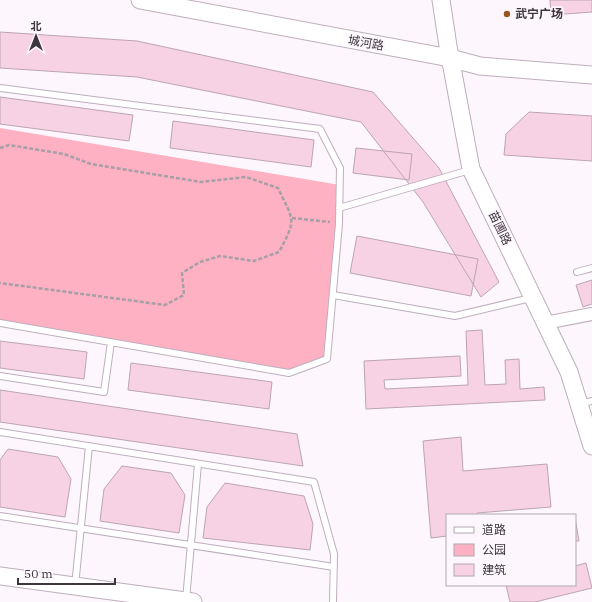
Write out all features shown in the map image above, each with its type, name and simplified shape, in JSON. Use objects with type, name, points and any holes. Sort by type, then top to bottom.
[{"type":"main road","name":"城河路","points":[[140,0],[450,58],[480,66],[592,76]]},
{"type":"main road","name":"苗圃路","points":[[441,0],[450,58],[471,170],[585,403],[592,446]]},
{"type":"main road","points":[[0,576],[190,602]]},
{"type":"street","points":[[545,323],[592,314]]},
{"type":"lane","points":[[0,88],[320,129],[340,168],[339,224],[327,359],[289,373],[0,323]]},
{"type":"lane","points":[[339,208],[471,170]]},
{"type":"lane","points":[[577,272],[592,268]]},
{"type":"lane","points":[[333,295],[455,316],[533,298]]},
{"type":"lane","points":[[0,376],[104,392],[111,342]]},
{"type":"lane","points":[[0,432],[314,482],[334,554],[333,602]]},
{"type":"lane","points":[[75,586],[89,446]]},
{"type":"lane","points":[[190,602],[191,545],[198,464]]},
{"type":"lane","points":[[0,516],[334,567]]},
{"type":"path","points":[[0,148],[9,145],[56,153],[91,164],[200,182],[246,177],[278,188],[292,218],[292,228],[279,252],[254,261],[220,256],[200,262],[182,272],[184,295],[165,305],[0,283]]},
{"type":"path","points":[[292,218],[339,224]]},
{"type":"green space","points":[[0,128],[340,185],[327,359],[289,373],[0,323]]},
{"type":"building","points":[[550,0],[592,0],[592,12],[551,15]]},
{"type":"building","points":[[0,32],[137,41],[373,92],[439,168],[499,282],[481,297],[423,202],[361,122],[137,77],[0,68]]},
{"type":"building","points":[[0,97],[133,115],[129,141],[0,124]]},
{"type":"building","points":[[529,112],[592,116],[592,161],[504,155],[506,134]]},
{"type":"building","points":[[173,121],[314,140],[311,167],[170,148]]},
{"type":"building","points":[[356,148],[412,154],[409,180],[353,173]]},
{"type":"building","points":[[357,236],[478,259],[471,296],[350,273]]},
{"type":"building","points":[[592,280],[592,304],[583,307],[576,285]]},
{"type":"building","points":[[482,330],[485,385],[506,384],[505,360],[519,359],[520,389],[544,387],[545,400],[366,409],[364,361],[460,356],[461,376],[384,380],[385,389],[468,385],[466,331]]},
{"type":"building","points":[[0,341],[87,352],[84,379],[0,368]]},
{"type":"building","points":[[131,363],[272,382],[269,409],[128,390]]},
{"type":"building","points":[[0,390],[297,434],[303,466],[0,422]]},
{"type":"building","points":[[461,437],[463,471],[547,464],[551,507],[477,514],[446,514],[446,536],[431,538],[423,441]]},
{"type":"building","points":[[8,449],[58,457],[71,479],[65,517],[0,507],[0,460]]},
{"type":"building","points":[[122,466],[171,473],[185,495],[179,533],[100,521],[104,489]]},
{"type":"building","points":[[225,483],[304,496],[313,524],[310,550],[203,538],[207,507]]},
{"type":"building","points":[[576,524],[579,541],[576,541]]},
{"type":"building","points":[[586,563],[592,588],[535,602],[510,602],[506,586],[576,586],[576,566]]},
{"type":"place","name":"武宁广场","points":[[507,14]]}]
